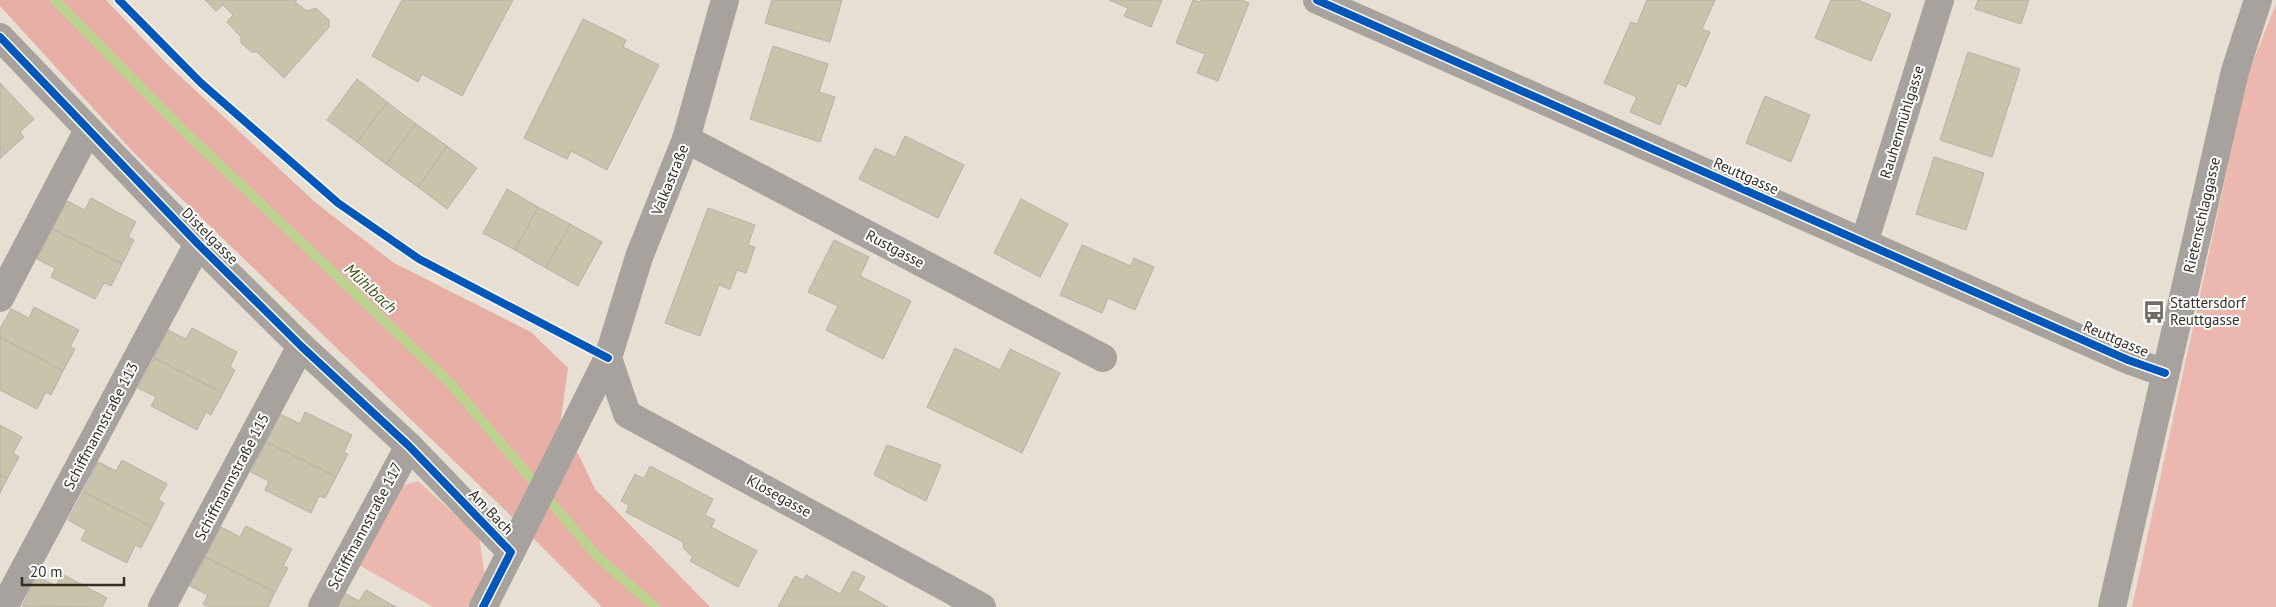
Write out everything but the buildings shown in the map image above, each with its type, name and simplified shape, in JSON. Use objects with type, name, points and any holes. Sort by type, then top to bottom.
[{"type":"street","name":"Valkastraße","points":[[511,552],[608,358],[639,257],[686,139],[725,0]]},
{"type":"street","name":"Reuttgasse","points":[[1317,0],[2128,360],[2165,373]]},
{"type":"street","name":"Rauhenmühlgasse","points":[[1864,243],[1940,0]]},
{"type":"street","name":"Rietenschlaggasse","points":[[2112,607],[2235,70],[2258,0]]},
{"type":"street","name":"Distelgasse","points":[[0,37],[198,244],[301,346],[409,446]]},
{"type":"street","points":[[0,298],[88,130]]},
{"type":"street","name":"Rustgasse","points":[[686,139],[1103,358]]},
{"type":"street","name":"Schiffmannstraße 113","points":[[4,607],[198,244]]},
{"type":"street","name":"Schiffmannstraße 115","points":[[162,607],[301,346]]},
{"type":"street","name":"Klosegasse","points":[[608,358],[627,414],[982,607]]},
{"type":"street","name":"Am Bach","points":[[409,446],[511,552],[483,607]]},
{"type":"street","name":"Schiffmannstraße 117","points":[[322,607],[409,446]]},
{"type":"shaded area","points":[[0,0],[106,0],[167,64],[316,203],[394,263],[531,332],[568,368],[561,418],[595,489],[710,607],[602,607],[506,511],[134,153],[0,6]]},
{"type":"shaded area","points":[[2276,4],[2276,607],[2132,607],[2248,74]]},
{"type":"shaded area","points":[[418,481],[479,536],[485,576],[468,607],[433,607],[359,565],[402,486]]},
{"type":"waterway","name":"Mühlbach","points":[[55,0],[184,131],[451,384],[595,554],[655,607]]},
{"type":"cycle path","points":[[119,0],[201,83],[338,203],[419,259],[608,358]]},
{"type":"cycle path","points":[[1317,0],[2128,360],[2165,373]]},
{"type":"cycle path","points":[[0,37],[198,244],[301,346],[409,446],[511,552],[483,607]]},
{"type":"place","name":"Stattersdorf Reuttgasse","points":[[2154,312]]}]
